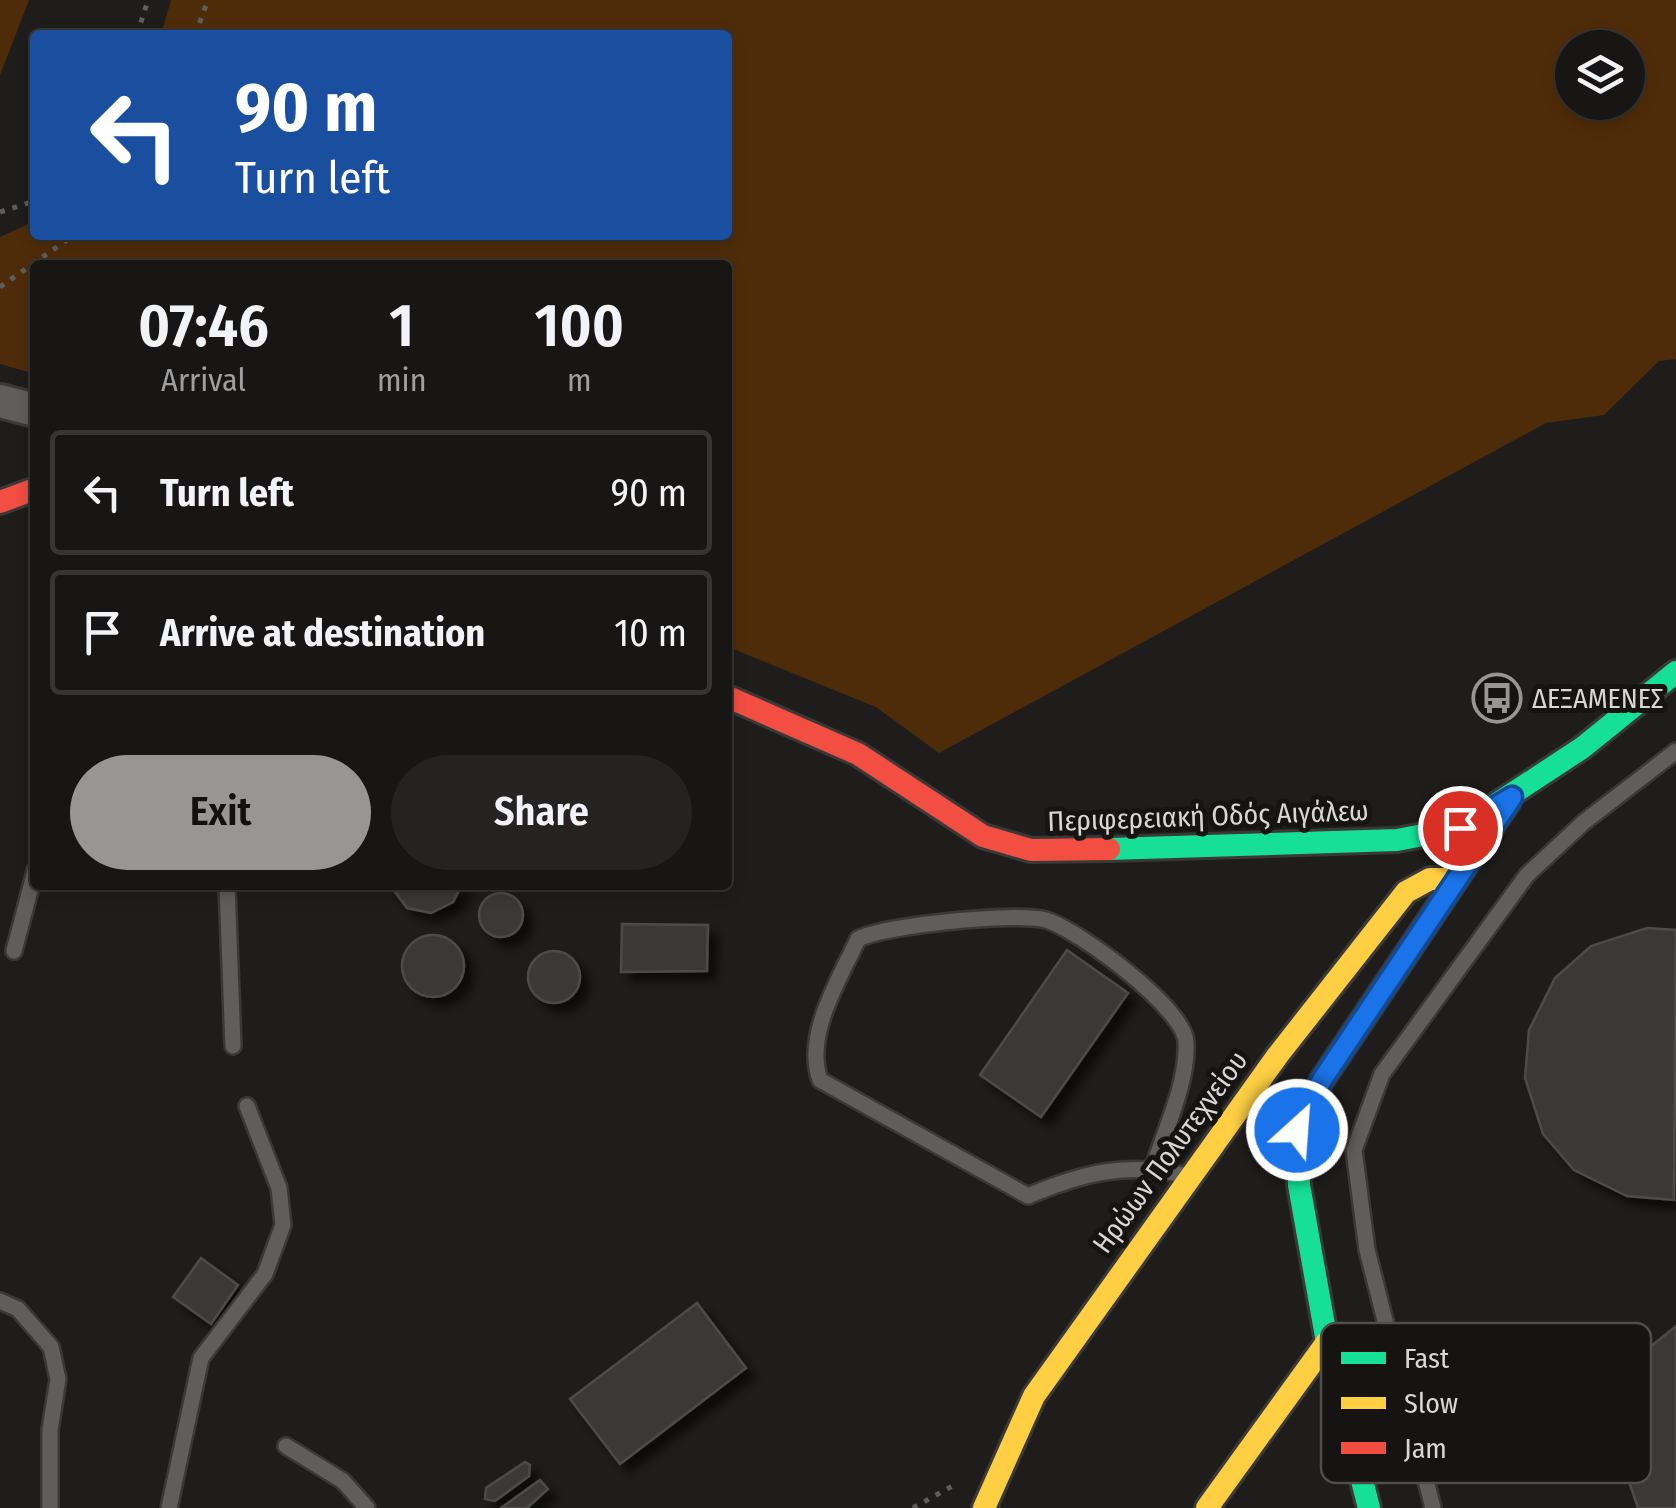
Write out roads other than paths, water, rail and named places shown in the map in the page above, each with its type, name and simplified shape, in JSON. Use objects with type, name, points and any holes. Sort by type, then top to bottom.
[{"type":"main road","points":[[0,502],[30,491]]},
{"type":"main road","name":"Περιφερειακή Οδός Αιγάλεω","points":[[732,700],[858,754],[983,836],[1032,850],[1397,840],[1460,828],[1512,797],[1676,672]]},
{"type":"main road","points":[[1323,1323],[1299,1185],[1297,1130],[1322,1080],[1454,878],[1512,797]]},
{"type":"main road","name":"Ηρώων Πολυτεχνείου","points":[[984,1508],[1034,1396],[1278,1055],[1395,905],[1419,883],[1454,878]]},
{"type":"main road","points":[[1207,1508],[1321,1349]]},
{"type":"main road","points":[[1363,1483],[1370,1508]]},
{"type":"street","points":[[0,401],[30,409]]},
{"type":"lane","points":[[1386,1323],[1368,1250],[1354,1150],[1382,1074],[1527,875],[1584,822],[1676,751]]},
{"type":"lane","points":[[14,952],[30,890]]},
{"type":"lane","points":[[227,890],[233,1046]]},
{"type":"lane","points":[[1153,1168],[1181,1080],[1186,1039],[1164,1001],[1044,920],[909,924],[879,928],[858,938],[825,1013],[814,1061],[820,1080],[1028,1196],[1069,1178],[1106,1170],[1153,1168],[1191,1177]]},
{"type":"lane","points":[[168,1508],[201,1358],[265,1274],[283,1225],[279,1188],[247,1106]]},
{"type":"lane","points":[[0,1301],[18,1309],[51,1347],[58,1378],[50,1430],[50,1508]]},
{"type":"lane","points":[[286,1446],[343,1481],[367,1508]]},
{"type":"lane","points":[[1426,1483],[1432,1508]]},
{"type":"place","name":"ΔΕΞΑΜΕΝΕΣ","points":[[1497,698]]}]
